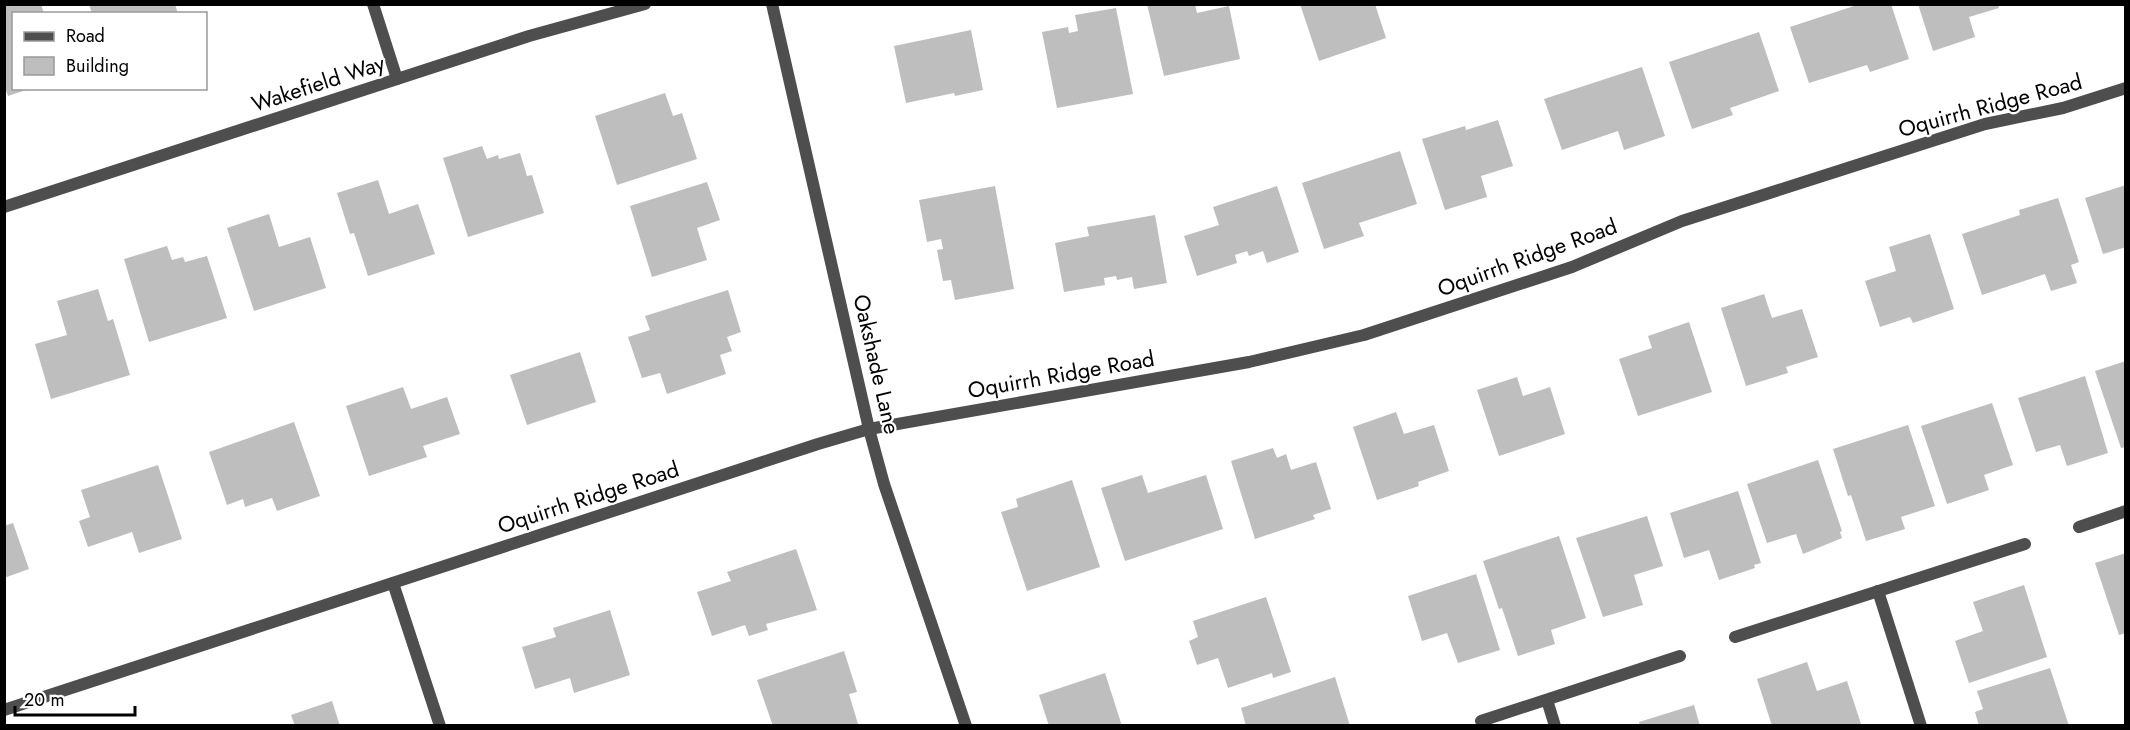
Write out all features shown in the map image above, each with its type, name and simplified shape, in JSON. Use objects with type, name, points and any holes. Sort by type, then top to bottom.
[{"type":"street","points":[[372,4],[397,79]]},
{"type":"street","name":"Wakefield Way","points":[[4,207],[529,36],[645,4]]},
{"type":"street","name":"Oakshade Lane","points":[[772,4],[869,429],[884,484],[966,726]]},
{"type":"street","name":"Oquirrh Ridge Road","points":[[4,710],[869,429],[1249,362],[1364,335],[1572,267],[1654,232],[1694,218],[1985,124],[2063,108],[2126,88]]},
{"type":"street","points":[[2079,527],[2126,511]]},
{"type":"street","points":[[1735,637],[2025,544]]},
{"type":"street","points":[[393,583],[440,726]]},
{"type":"street","points":[[1878,591],[1921,726]]},
{"type":"street","points":[[1481,721],[1680,656]]},
{"type":"street","points":[[1547,700],[1555,726]]},
{"type":"building","points":[[4,4],[41,4],[43,12],[12,12],[12,90],[26,90],[8,96],[4,85]]},
{"type":"building","points":[[89,4],[175,4],[177,12],[91,12]]},
{"type":"building","points":[[1147,4],[1195,4],[1197,13],[1229,6],[1240,59],[1164,76]]},
{"type":"building","points":[[1300,4],[1375,4],[1386,38],[1319,61]]},
{"type":"building","points":[[1854,4],[1891,4],[1909,59],[1870,72],[1867,65],[1809,83],[1790,27],[1854,6]]},
{"type":"building","points":[[1918,4],[1998,4],[1999,8],[1969,17],[1975,37],[1933,51]]},
{"type":"building","points":[[1116,8],[1133,94],[1057,108],[1042,32],[1068,27],[1069,33],[1078,31],[1075,15]]},
{"type":"building","points":[[971,30],[983,90],[955,96],[954,93],[906,103],[894,46]]},
{"type":"building","points":[[1759,32],[1779,91],[1730,108],[1733,115],[1692,129],[1669,62]]},
{"type":"building","points":[[1642,67],[1665,136],[1624,150],[1618,131],[1562,150],[1544,99]]},
{"type":"building","points":[[665,93],[673,116],[682,113],[697,159],[617,185],[595,116]]},
{"type":"building","points":[[1498,120],[1513,166],[1481,176],[1487,197],[1445,210],[1422,139],[1465,126],[1466,130]]},
{"type":"building","points":[[482,146],[487,159],[498,155],[499,159],[520,153],[527,176],[532,175],[544,213],[468,237],[443,158]]},
{"type":"building","points":[[1400,151],[1417,204],[1359,223],[1364,236],[1324,249],[1302,183]]},
{"type":"building","points":[[378,180],[389,214],[418,204],[435,254],[368,276],[354,233],[350,234],[337,193]]},
{"type":"building","points":[[707,182],[720,220],[697,228],[707,260],[652,277],[630,206]]},
{"type":"building","points":[[2126,185],[2126,247],[2103,254],[2085,198]]},
{"type":"building","points":[[995,186],[1014,289],[955,300],[951,280],[943,281],[937,250],[943,249],[941,239],[927,242],[919,200]]},
{"type":"building","points":[[1277,186],[1299,252],[1267,263],[1263,251],[1249,256],[1247,251],[1235,255],[1237,263],[1197,276],[1184,236],[1219,225],[1213,207]]},
{"type":"building","points":[[2058,198],[2079,262],[2071,265],[2077,283],[2051,291],[2045,274],[1982,295],[1962,234],[2020,215],[2019,210]]},
{"type":"building","points":[[269,214],[279,247],[310,237],[326,288],[254,311],[227,228]]},
{"type":"building","points":[[1155,215],[1167,283],[1134,289],[1132,277],[1117,280],[1116,276],[1104,278],[1105,285],[1064,292],[1055,243],[1089,236],[1087,227]]},
{"type":"building","points":[[1930,234],[1954,309],[1913,323],[1910,317],[1880,327],[1865,281],[1896,271],[1889,247]]},
{"type":"building","points":[[167,246],[172,260],[183,257],[185,262],[207,256],[227,318],[149,342],[124,259]]},
{"type":"building","points":[[98,289],[108,321],[113,319],[130,375],[51,399],[35,344],[67,335],[57,301]]},
{"type":"building","points":[[728,290],[741,332],[727,337],[732,351],[720,355],[726,374],[667,394],[660,373],[642,378],[628,337],[650,330],[645,316]]},
{"type":"building","points":[[1764,294],[1772,318],[1802,309],[1818,357],[1786,367],[1788,373],[1746,386],[1721,308]]},
{"type":"building","points":[[1689,322],[1712,392],[1638,416],[1619,359],[1652,348],[1648,336]]},
{"type":"building","points":[[580,352],[596,402],[527,425],[510,375]]},
{"type":"building","points":[[2126,361],[2126,447],[2121,448],[2095,371]]},
{"type":"building","points":[[2085,376],[2108,453],[2067,466],[2060,445],[2036,452],[2018,398]]},
{"type":"building","points":[[1517,377],[1523,396],[1550,387],[1565,434],[1499,456],[1477,390]]},
{"type":"building","points":[[403,387],[411,409],[447,397],[460,434],[423,446],[427,457],[369,476],[346,406]]},
{"type":"building","points":[[1992,403],[2013,465],[1984,475],[1989,490],[1947,504],[1921,426]]},
{"type":"building","points":[[1396,412],[1404,434],[1434,425],[1449,471],[1418,482],[1419,486],[1377,500],[1353,427]]},
{"type":"building","points":[[294,422],[320,496],[277,511],[272,498],[245,507],[243,499],[227,505],[209,452]]},
{"type":"building","points":[[1908,425],[1935,506],[1901,517],[1905,529],[1866,541],[1833,449]]},
{"type":"building","points":[[1273,448],[1277,458],[1286,454],[1291,470],[1316,462],[1331,509],[1313,515],[1315,519],[1255,539],[1231,461]]},
{"type":"building","points":[[1818,460],[1842,531],[1840,532],[1842,538],[1803,554],[1796,534],[1767,543],[1747,484]]},
{"type":"building","points":[[158,465],[182,539],[139,553],[132,532],[88,547],[79,521],[90,517],[81,490]]},
{"type":"building","points":[[1142,475],[1148,493],[1206,475],[1223,529],[1125,561],[1101,488]]},
{"type":"building","points":[[1072,480],[1100,567],[1027,591],[1001,512],[1018,507],[1016,499]]},
{"type":"building","points":[[1738,491],[1761,563],[1754,565],[1755,568],[1719,580],[1709,550],[1684,558],[1670,513]]},
{"type":"building","points":[[1647,516],[1663,566],[1634,575],[1643,605],[1603,617],[1576,538]]},
{"type":"building","points":[[13,523],[29,569],[4,578],[4,526]]},
{"type":"building","points":[[1559,536],[1586,618],[1551,630],[1555,644],[1518,656],[1483,561]]},
{"type":"building","points":[[796,549],[817,610],[766,624],[768,630],[749,636],[745,625],[712,636],[697,592],[731,581],[727,572]]},
{"type":"building","points":[[2126,553],[2126,633],[2119,635],[2095,563]]},
{"type":"building","points":[[1476,574],[1500,650],[1458,663],[1447,633],[1422,641],[1408,596]]},
{"type":"building","points":[[2024,585],[2047,657],[1969,683],[1955,641],[1983,631],[1973,602]]},
{"type":"building","points":[[1266,597],[1291,672],[1273,678],[1272,673],[1228,688],[1218,658],[1197,665],[1189,641],[1198,637],[1193,621]]},
{"type":"building","points":[[610,610],[630,675],[574,693],[570,678],[535,689],[522,647],[556,637],[553,628]]},
{"type":"building","points":[[844,651],[857,692],[849,694],[858,724],[773,726],[757,680]]},
{"type":"building","points":[[1807,662],[1817,691],[1847,681],[1861,724],[1855,726],[1772,726],[1757,679]]},
{"type":"building","points":[[2050,668],[2069,726],[1979,726],[1975,712],[1983,709],[1977,691]]},
{"type":"building","points":[[1105,673],[1122,726],[1049,726],[1039,695]]},
{"type":"building","points":[[1335,677],[1350,726],[1246,726],[1241,708]]},
{"type":"building","points":[[332,701],[340,726],[295,726],[291,715]]},
{"type":"building","points":[[1694,705],[1700,726],[1640,726],[1639,722]]}]
